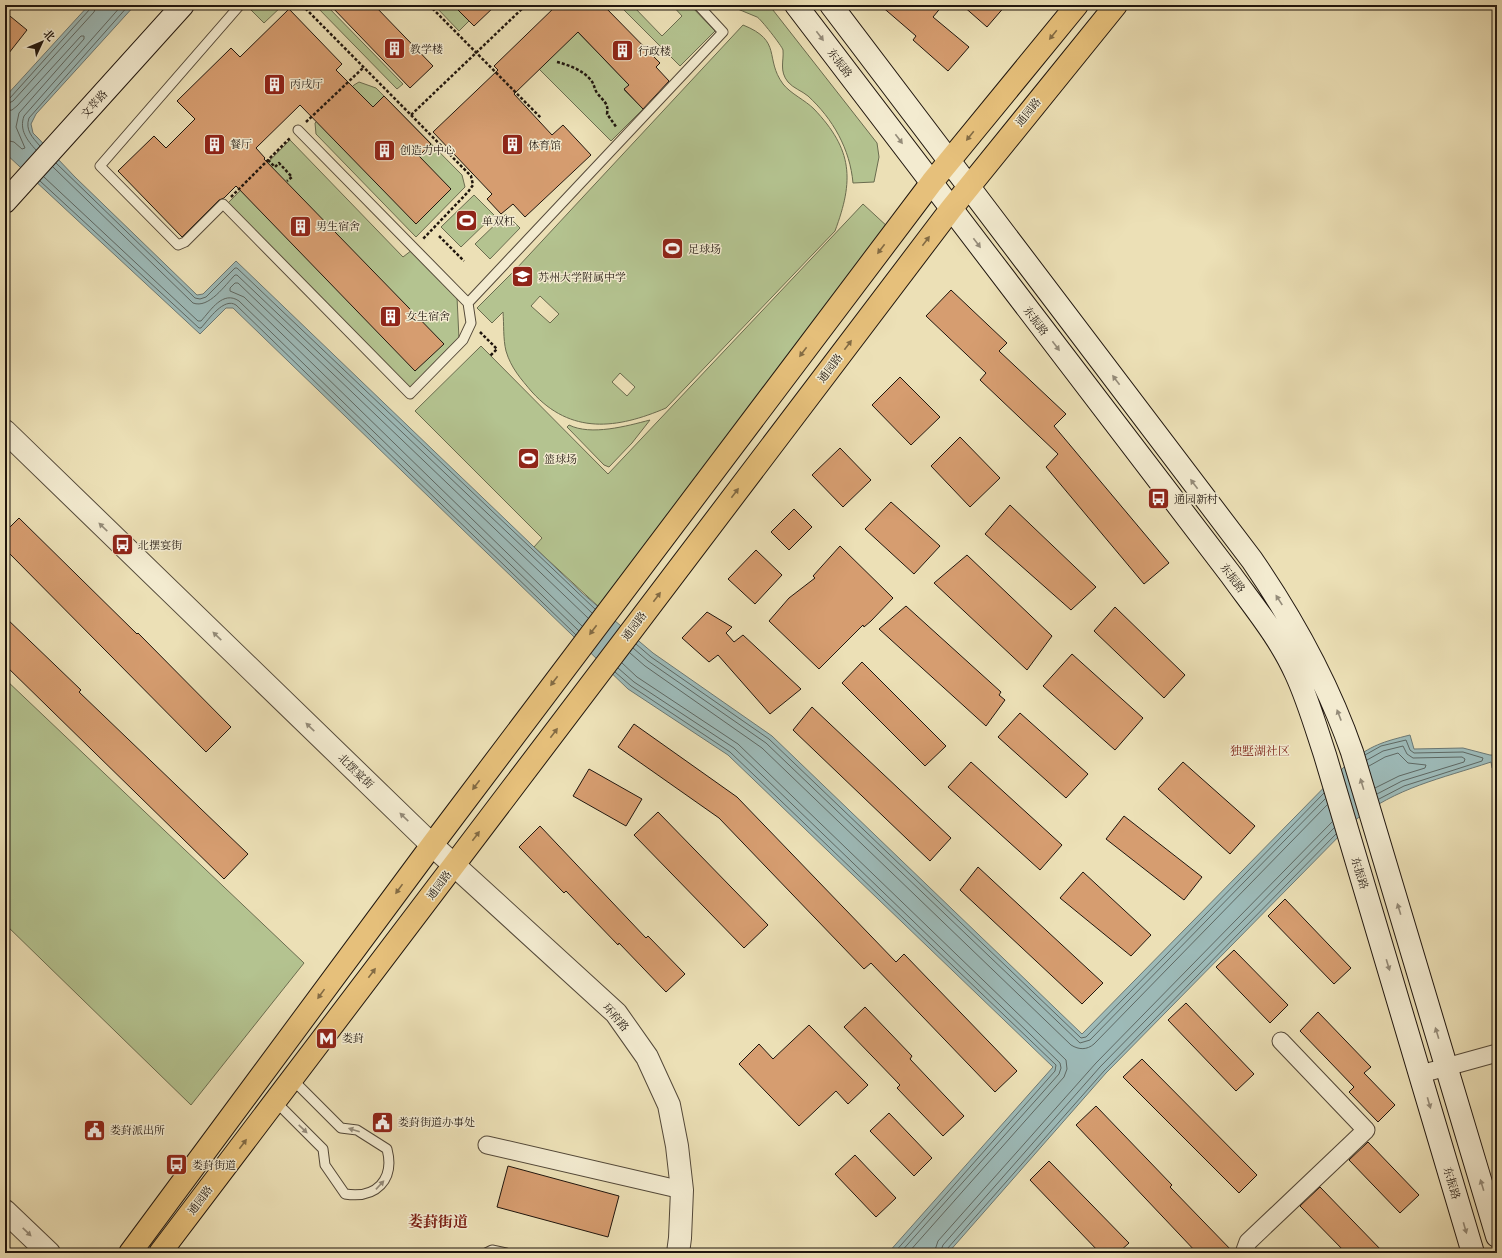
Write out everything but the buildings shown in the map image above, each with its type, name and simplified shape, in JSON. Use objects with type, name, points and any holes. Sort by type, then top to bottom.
[{"type":"main road","name":"文萃路","points":[[5,202],[183,5]]},
{"type":"main road","name":"东振路","points":[[796,5],[1272,631],[1296,674],[1305,696],[1331,774],[1473,1253]]},
{"type":"main road","points":[[831,5],[950,160],[968,186],[1272,589],[1292,619],[1339,714],[1352,752],[1497,1236]]},
{"type":"main road","points":[[130,1253],[432,844],[932,182],[1077,5]]},
{"type":"main road","name":"通园路","points":[[160,1253],[968,186],[1116,5]]},
{"type":"main road","name":"北摆宴街","points":[[5,431],[432,844]]},
{"type":"main road","name":"环府路","points":[[432,844],[616,1014],[647,1057],[669,1105],[677,1146],[682,1190],[678,1253]]},
{"type":"main road","points":[[5,1211],[49,1253]]},
{"type":"street","points":[[1244,1253],[1248,1242],[1366,1130],[1281,1041]]},
{"type":"street","points":[[1421,1074],[1497,1053]]},
{"type":"street","points":[[487,1145],[682,1190]]},
{"type":"lane","points":[[240,5],[100,166],[178,244],[185,242],[224,204],[410,394],[463,340],[471,323],[468,304],[298,130]]},
{"type":"lane","points":[[468,304],[723,32],[698,5]]},
{"type":"lane","points":[[275,1101],[323,1149],[325,1165],[345,1194],[356,1196],[367,1194],[377,1189],[384,1181],[389,1165],[387,1149],[357,1130],[341,1128],[292,1079]]},
{"type":"lane","points":[[486,1253],[492,1250],[506,1253]]},
{"type":"path","points":[[302,5],[470,176],[473,185],[468,192],[414,248]]},
{"type":"path","points":[[430,5],[541,118]]},
{"type":"path","points":[[411,115],[526,5]]},
{"type":"path","points":[[557,62],[582,72],[590,78],[597,93],[608,106],[607,114],[610,120],[625,137]]},
{"type":"path","points":[[224,204],[364,67]]},
{"type":"path","points":[[268,160],[275,167],[279,163],[292,177],[287,181]]},
{"type":"path","points":[[439,236],[464,262]]},
{"type":"path","points":[[471,323],[497,349],[490,356]]},
{"type":"green space","points":[[256,5],[283,5],[264,23],[251,10]]},
{"type":"green space","points":[[315,5],[326,5],[403,84],[397,89]]},
{"type":"green space","points":[[434,5],[453,5],[469,21],[459,31]]},
{"type":"green space","points":[[619,5],[632,5],[662,36],[682,16],[672,5],[690,5],[715,31],[680,66]]},
{"type":"green space","points":[[728,5],[769,5],[877,143],[879,157],[874,182],[853,183],[848,158],[839,135],[817,105],[808,96],[792,86],[785,78],[783,70],[783,50],[779,43],[757,17]]},
{"type":"green space","points":[[570,24],[629,85],[624,90],[643,109],[611,141],[539,69]]},
{"type":"green space","points":[[743,25],[763,37],[771,51],[777,75],[783,84],[814,109],[827,124],[843,152],[847,181],[841,213],[835,231],[666,408],[648,415],[612,424],[595,424],[579,421],[562,416],[547,406],[532,392],[517,373],[508,357],[504,342],[503,312],[492,323],[477,308],[516,269]],"holes":[[[540,296],[559,314],[550,323],[531,306]],[[620,373],[635,387],[627,396],[612,382]]]},
{"type":"green space","name":"创造力中心","points":[[359,82],[376,88],[462,175],[465,187],[416,237],[316,134],[315,123],[354,85]]},
{"type":"green space","points":[[290,140],[403,257],[412,250],[457,297],[459,339],[409,390],[227,204]]},
{"type":"green space","name":"单双杠","points":[[474,195],[494,215],[461,247],[441,227]]},
{"type":"green space","points":[[863,204],[889,228],[600,608],[534,547],[542,538],[415,411],[481,346],[608,474]]},
{"type":"green space","points":[[506,214],[520,228],[490,259],[475,244]]},
{"type":"green space","points":[[650,420],[632,443],[609,467],[604,465],[567,427],[569,425],[588,430],[598,430],[620,427]]},
{"type":"green space","points":[[5,679],[304,963],[191,1105],[5,924]]},
{"type":"water","points":[[89,5],[135,5],[36,114],[31,124],[33,133],[75,177],[197,295],[203,294],[236,261],[582,593],[653,653],[772,736],[1082,1034],[1348,763],[1364,752],[1384,742],[1410,735],[1414,749],[1463,748],[1490,755],[1495,755],[1497,753],[1497,769],[1492,768],[1491,762],[1420,785],[1386,800],[1370,809],[1354,821],[1106,1073],[948,1253],[888,1253],[1053,1067],[728,755],[628,689],[233,308],[226,308],[200,334],[5,153],[5,97]]},
{"type":"place","name":"教学楼","points":[[395,49]]},
{"type":"place","name":"行政楼","points":[[622,51]]},
{"type":"place","name":"丙戌厅","points":[[275,84]]},
{"type":"place","name":"餐厅","points":[[214,144]]},
{"type":"place","name":"体育馆","points":[[513,145]]},
{"type":"place","name":"创造力中心","points":[[385,150]]},
{"type":"place","name":"单双杠","points":[[467,221]]},
{"type":"place","name":"男生宿舍","points":[[301,226]]},
{"type":"place","name":"足球场","points":[[673,249]]},
{"type":"place","name":"苏州大学附属中学","points":[[523,277]]},
{"type":"place","name":"女生宿舍","points":[[390,316]]},
{"type":"place","name":"篮球场","points":[[528,459]]},
{"type":"place","name":"通园新村","points":[[1158,499]]},
{"type":"place","name":"北摆宴街","points":[[122,545]]},
{"type":"place","name":"娄葑","points":[[327,1038]]},
{"type":"place","name":"娄葑街道办事处","points":[[382,1122]]},
{"type":"place","name":"娄葑派出所","points":[[94,1130]]},
{"type":"place","name":"娄葑街道","points":[[176,1165]]},
{"type":"district","name":"独墅湖社区","points":[[1260,750]]},
{"type":"district","name":"娄葑街道","points":[[438,1221]]}]
